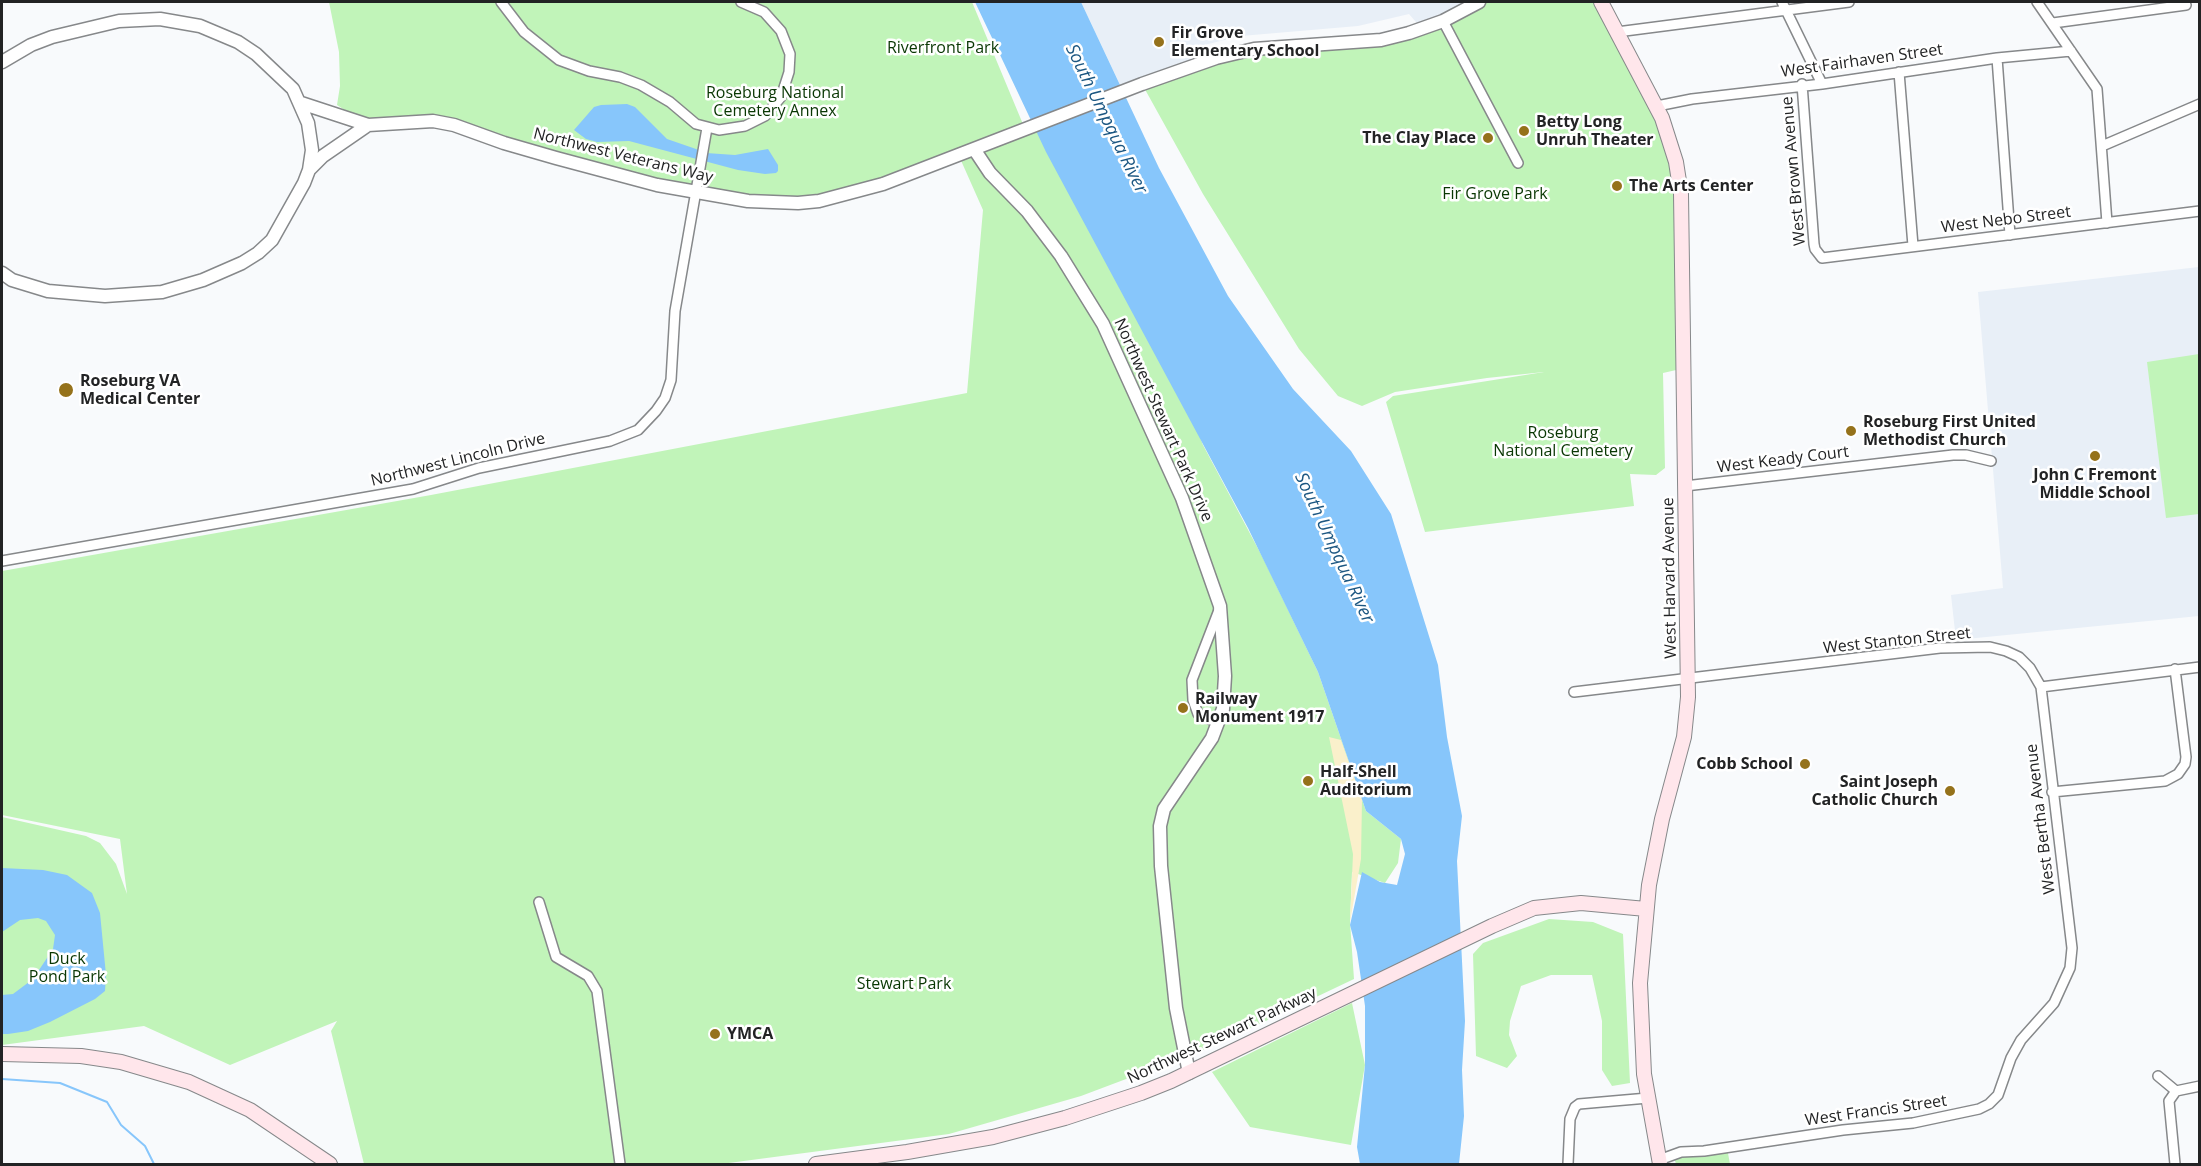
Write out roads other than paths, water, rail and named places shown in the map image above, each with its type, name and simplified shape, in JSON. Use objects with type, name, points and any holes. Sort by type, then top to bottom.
[{"type":"main road","name":"West Harvard Avenue","points":[[1601,2],[1657,106],[1673,149],[1681,194],[1689,678],[1684,737],[1660,829],[1646,909],[1640,999],[1641,1045],[1659,1162]]},
{"type":"main road","name":"Northwest Stewart Parkway","points":[[816,1164],[934,1148],[1023,1130],[1141,1093],[1189,1073],[1521,912],[1534,908],[1563,903],[1646,909]]},
{"type":"main road","points":[[2,1054],[81,1056],[121,1062],[189,1082],[250,1110],[330,1164]]},
{"type":"street","points":[[501,2],[524,32],[559,60],[641,85],[670,102],[696,124],[707,128],[732,129],[755,122],[774,108],[787,84],[790,54],[781,31],[764,12],[741,2]]},
{"type":"street","points":[[974,150],[1196,65],[1254,49],[1381,40],[1443,21],[1479,2]]},
{"type":"street","points":[[1617,32],[1784,6],[1849,2]]},
{"type":"street","points":[[2037,2],[2097,89],[2107,223]]},
{"type":"street","points":[[2053,23],[2186,5]]},
{"type":"street","points":[[1784,6],[1822,84]]},
{"type":"street","points":[[2,62],[31,45],[83,29],[138,19],[179,21],[219,32],[256,54],[293,89],[308,123],[311,139],[309,170]]},
{"type":"street","points":[[1443,21],[1518,163]]},
{"type":"street","name":"West Fairhaven Street","points":[[1657,106],[1692,99],[1802,84],[1822,84],[1997,58],[2071,51]]},
{"type":"street","points":[[1997,58],[2010,235]]},
{"type":"street","points":[[1899,72],[1913,246]]},
{"type":"street","name":"West Brown Avenue","points":[[1802,84],[1814,244],[1817,254]]},
{"type":"street","name":"Northwest Veterans Way","points":[[301,104],[368,124],[433,121],[454,125],[556,158],[695,193],[780,204],[819,201],[883,184],[974,150]]},
{"type":"street","points":[[2102,146],[2199,104]]},
{"type":"street","points":[[2,273],[12,280],[48,291],[105,296],[162,292],[203,280],[242,263],[272,240],[293,205],[309,170],[323,156],[368,124]]},
{"type":"street","name":"Northwest Lincoln Drive","points":[[2,561],[413,489],[479,468],[610,441],[638,429],[657,411],[665,398],[671,380],[674,362],[675,311],[707,128]]},
{"type":"street","name":"Northwest Stewart Park Drive","points":[[974,150],[990,174],[1027,211],[1061,256],[1103,324],[1182,498],[1221,606],[1225,698],[1212,738],[1164,808],[1160,826],[1161,866],[1176,1008],[1189,1073]]},
{"type":"street","name":"West Nebo Street","points":[[1817,254],[1821,258],[1827,258],[2199,211]]},
{"type":"street","name":"West Keady Court","points":[[1685,486],[1953,455],[1966,455],[1992,461]]},
{"type":"street","points":[[1218,723],[1198,714],[1193,700],[1192,680],[1221,606]]},
{"type":"street","name":"West Stanton Street","points":[[1574,692],[1940,648],[1990,647],[2019,657],[2030,668],[2041,687]]},
{"type":"street","points":[[2041,687],[2199,666]]},
{"type":"street","points":[[2052,792],[2165,781],[2178,774],[2185,764],[2186,757],[2175,669]]},
{"type":"street","name":"West Bertha Avenue","points":[[2041,687],[2072,948]]},
{"type":"street","points":[[539,902],[556,957],[588,976],[597,991],[620,1164]]},
{"type":"street","name":"West Francis Street","points":[[1659,1162],[1681,1152],[1704,1151],[1843,1130],[1913,1123],[1979,1109],[1989,1104],[1998,1095],[2011,1058],[2021,1040],[2054,1003],[2070,968],[2072,948]]},
{"type":"street","points":[[2158,1076],[2176,1091]]},
{"type":"street","points":[[2175,1164],[2169,1101],[2176,1091],[2199,1086]]},
{"type":"street","points":[[1568,1164],[1570,1119],[1575,1107],[1579,1104],[1648,1098]]},
{"type":"water","name":"South Umpqua River","points":[[975,2],[1081,2],[1159,168],[1228,296],[1293,389],[1351,451],[1391,514],[1438,665],[1447,737],[1462,816],[1457,861],[1465,1021],[1462,1070],[1464,1116],[1459,1164],[1360,1164],[1357,1147],[1365,1065],[1365,1006],[1357,952],[1350,925],[1362,872],[1380,882],[1397,885],[1405,854],[1401,839],[1366,811],[1318,672],[1248,528],[1046,152]]},
{"type":"water","points":[[627,104],[635,107],[667,139],[706,153],[735,155],[768,149],[778,165],[778,171],[765,174],[738,170],[629,141],[597,142],[586,139],[574,130],[594,107]]},
{"type":"water","points":[[2,868],[43,870],[67,875],[92,893],[100,913],[106,975],[105,991],[95,999],[28,1031],[8,1034],[2,1034],[2,995],[13,994],[33,979],[53,949],[55,935],[46,921],[38,918],[20,920],[2,932]]},
{"type":"waterway","points":[[2,1079],[60,1083],[107,1102],[121,1125],[145,1146],[154,1164]]},
{"type":"place","name":"Fir Grove Elementary School","points":[[1159,42]]},
{"type":"place","name":"Betty Long Unruh Theater","points":[[1524,131]]},
{"type":"place","name":"The Clay Place","points":[[1488,138]]},
{"type":"place","name":"The Arts Center","points":[[1617,186]]},
{"type":"place","name":"Roseburg VA Medical Center","points":[[66,390]]},
{"type":"place","name":"Roseburg First United Methodist Church","points":[[1851,431]]},
{"type":"place","name":"John C Fremont Middle School","points":[[2095,456]]},
{"type":"place","name":"Railway Monument 1917","points":[[1183,708]]},
{"type":"place","name":"Cobb School","points":[[1805,764]]},
{"type":"place","name":"Half-Shell Auditorium","points":[[1308,781]]},
{"type":"place","name":"Saint Joseph Catholic Church","points":[[1950,791]]},
{"type":"place","name":"YMCA","points":[[715,1034]]},
{"type":"park label","name":"Riverfront Park","points":[[943,48]]},
{"type":"park label","name":"Roseburg National Cemetery Annex","points":[[775,102]]},
{"type":"park label","name":"Fir Grove Park","points":[[1495,194]]},
{"type":"park label","name":"Roseburg National Cemetery","points":[[1563,442]]},
{"type":"park label","name":"Duck Pond Park","points":[[67,968]]},
{"type":"park label","name":"Stewart Park","points":[[904,984]]}]
